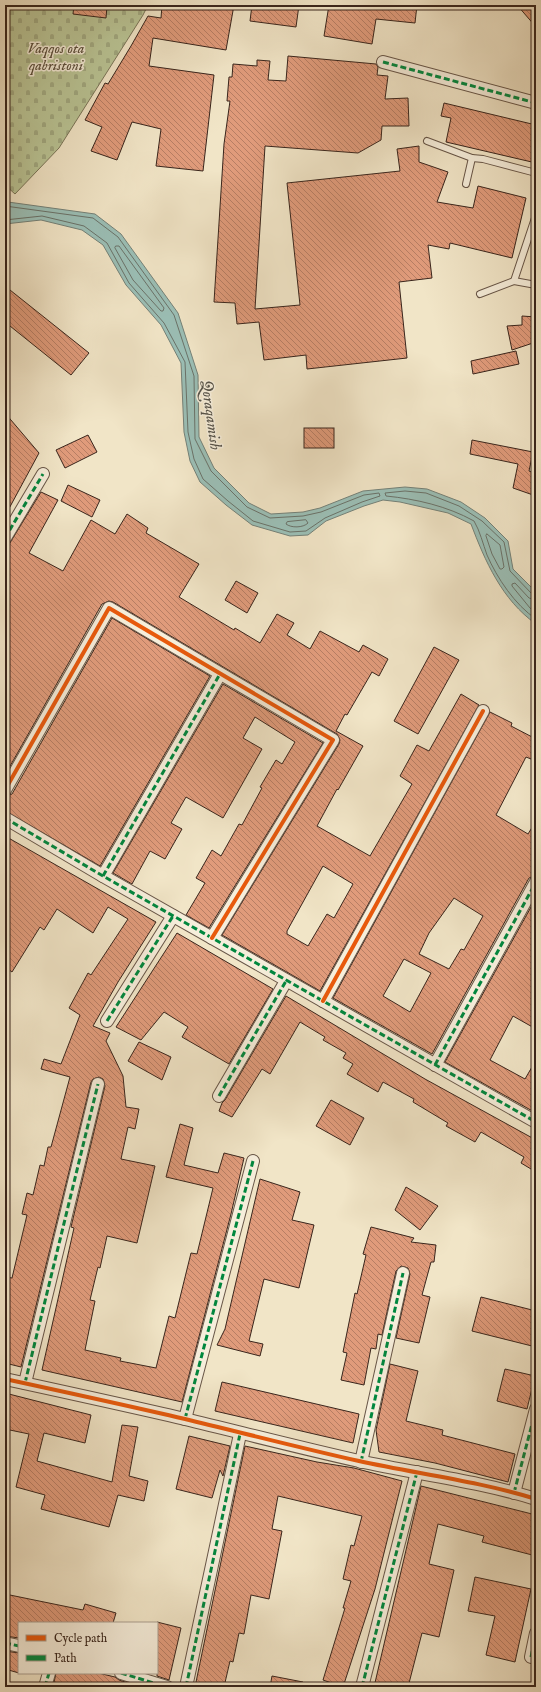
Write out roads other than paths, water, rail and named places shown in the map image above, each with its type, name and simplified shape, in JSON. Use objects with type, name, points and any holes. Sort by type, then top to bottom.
[{"type":"street","points":[[383,62],[536,103]]},
{"type":"street","points":[[5,538],[43,474]]},
{"type":"street","points":[[5,790],[109,608],[333,740],[212,938]]},
{"type":"street","points":[[103,876],[220,674]]},
{"type":"street","points":[[323,1001],[483,712]]},
{"type":"street","points":[[5,818],[103,876],[536,1122]]},
{"type":"street","points":[[435,1064],[536,882]]},
{"type":"street","points":[[107,1021],[173,916]]},
{"type":"street","points":[[219,1096],[286,980]]},
{"type":"street","points":[[25,1383],[98,1084]]},
{"type":"street","points":[[185,1419],[253,1161]]},
{"type":"street","points":[[361,1462],[403,1273]]},
{"type":"street","points":[[5,1379],[185,1419],[240,1434],[361,1462],[417,1472],[514,1493],[536,1500]]},
{"type":"street","points":[[514,1493],[536,1409]]},
{"type":"street","points":[[186,1687],[240,1434]]},
{"type":"street","points":[[362,1687],[417,1472]]},
{"type":"street","points":[[531,1657],[536,1633]]},
{"type":"street","points":[[5,1643],[18,1646]]},
{"type":"street","points":[[45,1687],[49,1674]]},
{"type":"street","points":[[124,1674],[167,1687]]},
{"type":"lane","points":[[428,140],[472,158],[483,159],[536,173]]},
{"type":"lane","points":[[466,184],[472,158]]},
{"type":"lane","points":[[514,282],[536,215]]},
{"type":"lane","points":[[480,294],[514,282],[536,285]]},
{"type":"water","points":[[8,202],[95,214],[121,234],[178,313],[198,375],[199,437],[214,468],[249,503],[271,514],[303,512],[320,508],[363,491],[405,487],[427,489],[461,502],[485,518],[508,541],[513,569],[536,592],[536,624],[513,603],[504,592],[482,552],[471,524],[448,513],[400,502],[383,500],[326,521],[308,535],[290,536],[252,525],[226,505],[200,482],[190,461],[184,432],[181,363],[161,325],[126,285],[103,245],[82,230],[41,220],[5,224],[5,203]]},
{"type":"park label","name":"Vaqqos ota qabristoni","points":[[56,56]]},
{"type":"water label","name":"Qoraqamish","points":[[210,415]]}]
